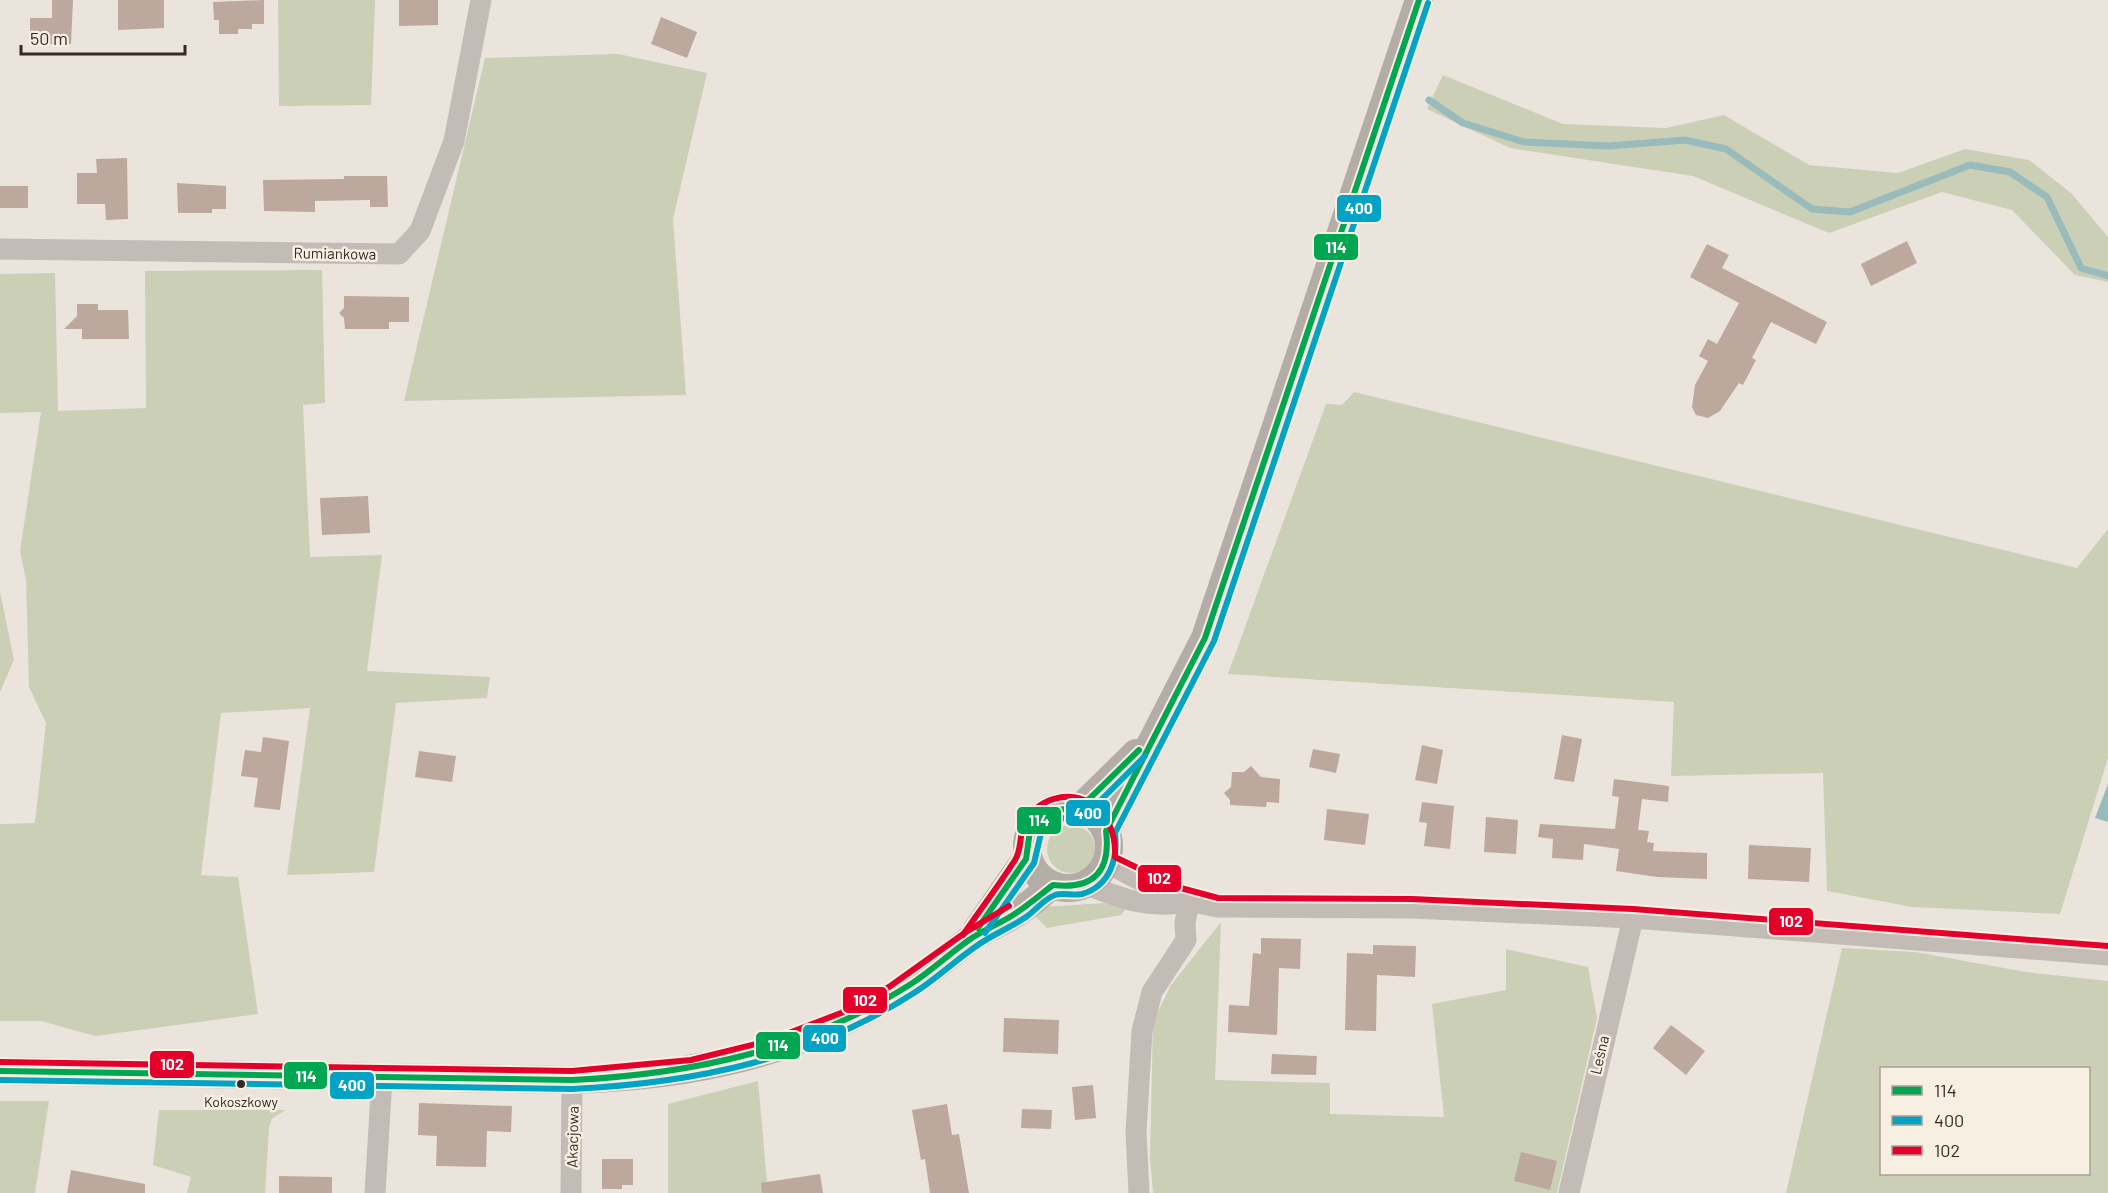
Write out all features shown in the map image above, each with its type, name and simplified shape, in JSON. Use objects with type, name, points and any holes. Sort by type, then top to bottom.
[{"type":"main road","points":[[1106,831],[1205,638],[1419,0]]},
{"type":"main road","points":[[1080,808],[1154,734]]},
{"type":"main road","points":[[1063,806],[1080,808],[1096,817],[1106,831],[1109,846],[1106,862],[1098,875],[1085,884],[1064,888],[1053,885],[1037,874],[1028,856],[1028,839],[1034,823],[1047,812],[1063,806]]},
{"type":"main road","points":[[970,940],[1028,856]]},
{"type":"main road","points":[[0,1071],[572,1080],[628,1078],[684,1072],[749,1058],[820,1033],[881,1002],[928,973],[970,940],[1020,911],[1053,885]]},
{"type":"street","name":"Rumiankowa","points":[[0,249],[399,254],[420,231],[454,141],[481,0]]},
{"type":"street","points":[[1106,862],[1136,879],[1189,902],[1217,907],[1412,908],[1633,918],[2108,955]]},
{"type":"street","points":[[1085,884],[1136,902],[1164,906],[1189,902]]},
{"type":"street","points":[[1139,1193],[1136,1132],[1142,1031],[1152,992],[1186,940],[1185,923],[1189,902]]},
{"type":"street","name":"Leśna","points":[[1569,1193],[1633,918]]},
{"type":"street","points":[[375,1193],[382,1078]]},
{"type":"street","name":"Akacjowa","points":[[571,1193],[572,1080]]},
{"type":"green space","points":[[278,0],[375,0],[371,105],[279,106]]},
{"type":"green space","points":[[618,54],[707,73],[673,219],[686,395],[404,401],[485,58]]},
{"type":"green space","points":[[1443,75],[1563,124],[1666,128],[1724,115],[1809,165],[1898,173],[1965,149],[2029,160],[2071,193],[2108,237],[2108,282],[2075,275],[2012,210],[1942,192],[1829,233],[1693,176],[1510,148],[1427,109]]},
{"type":"green space","points":[[322,270],[325,403],[303,405],[310,557],[382,555],[367,671],[490,677],[487,698],[396,703],[374,872],[287,875],[310,708],[221,713],[201,875],[238,877],[258,1014],[95,1036],[41,1021],[0,1021],[0,824],[35,823],[46,723],[29,687],[26,580],[20,551],[41,412],[0,413],[0,274],[55,273],[58,411],[146,408],[145,271]]},
{"type":"green space","points":[[1354,392],[2077,568],[2108,529],[2108,758],[2060,914],[1912,907],[1827,891],[1823,773],[1671,776],[1674,702],[1228,674],[1326,404],[1342,405]]},
{"type":"green space","points":[[0,592],[14,660],[0,692]]},
{"type":"green space","points":[[1071,825],[1088,832],[1095,849],[1088,866],[1071,873],[1054,866],[1047,849],[1054,832]]},
{"type":"green space","points":[[1105,903],[1126,909],[1121,915],[1047,928],[1032,913],[1043,907]]},
{"type":"green space","points":[[1221,922],[1215,1080],[1330,1083],[1330,1114],[1444,1117],[1432,1004],[1506,990],[1506,949],[1588,967],[1597,1018],[1557,1193],[1153,1193],[1150,1158],[1153,1022],[1171,985]]},
{"type":"green space","points":[[1842,948],[1915,952],[2026,972],[2108,981],[2108,1193],[1786,1193]]},
{"type":"green space","points":[[758,1081],[768,1193],[668,1193],[668,1104]]},
{"type":"green space","points":[[0,1101],[49,1101],[35,1193],[0,1193]]},
{"type":"green space","points":[[159,1110],[285,1110],[272,1119],[269,1128],[265,1193],[187,1193],[191,1177],[153,1165]]},
{"type":"water","points":[[2108,784],[2108,822],[2095,818]]},
{"type":"building","points":[[52,0],[73,0],[71,44],[30,44],[30,18],[52,18]]},
{"type":"building","points":[[118,0],[164,0],[164,28],[118,30]]},
{"type":"building","points":[[264,0],[264,24],[252,24],[252,29],[238,29],[238,34],[219,34],[219,20],[214,20],[213,2]]},
{"type":"building","points":[[399,0],[438,0],[438,25],[399,26]]},
{"type":"building","points":[[661,17],[697,32],[687,58],[651,44]]},
{"type":"building","points":[[127,158],[128,219],[106,220],[105,204],[77,204],[77,173],[97,173],[96,159]]},
{"type":"building","points":[[344,176],[387,176],[388,207],[370,207],[370,200],[315,201],[315,212],[264,211],[263,180],[344,179]]},
{"type":"building","points":[[177,183],[226,186],[226,209],[212,209],[212,213],[178,213]]},
{"type":"building","points":[[0,186],[28,186],[28,208],[0,208]]},
{"type":"building","points":[[1907,241],[1917,263],[1871,286],[1861,264]]},
{"type":"building","points":[[1707,244],[1729,255],[1722,268],[1827,322],[1816,344],[1771,322],[1752,358],[1756,360],[1743,385],[1739,383],[1720,411],[1708,418],[1696,415],[1692,407],[1695,385],[1708,361],[1699,356],[1708,339],[1717,344],[1739,303],[1690,277]]},
{"type":"building","points":[[344,296],[409,297],[409,322],[389,322],[389,329],[345,329],[344,318],[339,313],[344,308]]},
{"type":"building","points":[[77,304],[98,304],[98,310],[128,310],[129,339],[82,339],[82,329],[64,329],[77,316]]},
{"type":"building","points":[[368,496],[370,533],[322,535],[320,498]]},
{"type":"building","points":[[1562,735],[1582,739],[1574,782],[1554,779]]},
{"type":"building","points":[[263,737],[289,741],[280,810],[254,807],[258,778],[241,776],[245,750],[261,752]]},
{"type":"building","points":[[1422,745],[1443,750],[1437,784],[1415,780]]},
{"type":"building","points":[[1313,749],[1340,754],[1336,773],[1309,767]]},
{"type":"building","points":[[419,751],[456,756],[452,782],[415,777]]},
{"type":"building","points":[[1251,766],[1261,777],[1280,779],[1279,803],[1267,802],[1266,807],[1230,805],[1230,800],[1224,793],[1231,787],[1232,772],[1244,772]]},
{"type":"building","points":[[1614,779],[1669,786],[1668,802],[1642,799],[1638,830],[1649,831],[1647,842],[1654,843],[1653,851],[1707,853],[1707,879],[1657,877],[1616,871],[1619,849],[1584,844],[1583,860],[1552,858],[1553,839],[1538,837],[1540,824],[1615,829],[1619,797],[1612,796]]},
{"type":"building","points":[[1422,802],[1454,806],[1450,849],[1424,846],[1427,823],[1419,822]]},
{"type":"building","points":[[1327,809],[1369,814],[1365,845],[1324,840]]},
{"type":"building","points":[[1486,817],[1518,820],[1516,854],[1484,852]]},
{"type":"building","points":[[1749,845],[1811,848],[1809,882],[1748,879]]},
{"type":"building","points":[[1261,938],[1301,939],[1300,969],[1279,968],[1277,1035],[1228,1032],[1229,1005],[1249,1006],[1253,953],[1261,954]]},
{"type":"building","points":[[1373,945],[1416,946],[1415,977],[1377,975],[1376,1031],[1345,1030],[1347,953],[1373,954]]},
{"type":"building","points":[[1004,1018],[1059,1020],[1058,1054],[1003,1052]]},
{"type":"building","points":[[1671,1025],[1705,1051],[1686,1075],[1653,1048]]},
{"type":"building","points":[[1272,1054],[1317,1056],[1316,1075],[1271,1074]]},
{"type":"building","points":[[1093,1085],[1096,1118],[1075,1120],[1072,1087]]},
{"type":"building","points":[[419,1103],[512,1106],[511,1132],[487,1131],[486,1167],[436,1166],[437,1136],[418,1135]]},
{"type":"building","points":[[947,1104],[952,1135],[959,1134],[969,1193],[930,1193],[925,1159],[921,1160],[912,1110]]},
{"type":"building","points":[[1022,1109],[1052,1110],[1051,1129],[1021,1128]]},
{"type":"building","points":[[1521,1152],[1557,1161],[1550,1190],[1514,1181]]},
{"type":"building","points":[[602,1159],[633,1159],[633,1185],[622,1185],[622,1189],[602,1189]]},
{"type":"building","points":[[71,1170],[145,1184],[145,1193],[67,1193]]},
{"type":"building","points":[[820,1174],[823,1193],[762,1193],[761,1183]]},
{"type":"building","points":[[279,1176],[332,1177],[332,1193],[279,1193]]},
{"type":"waterway","points":[[1429,100],[1463,123],[1524,142],[1609,146],[1685,140],[1726,149],[1812,209],[1850,212],[1970,165],[2010,172],[2047,197],[2081,268],[2108,276]]},
{"type":"transit line","name":"114","points":[[0,1071],[572,1080],[661,1072],[748,1054],[790,1042],[831,1026],[872,1007],[911,984],[969,940],[1013,915],[1053,885],[1079,884],[1097,875],[1106,857],[1106,831],[1205,638],[1419,0]]},
{"type":"transit line","name":"400","points":[[0,1080],[572,1089],[663,1081],[752,1063],[837,1034],[917,991],[975,947],[1014,925],[1051,897],[1058,894],[1082,894],[1099,885],[1106,878],[1113,862],[1115,833],[1214,641],[1428,3]]},
{"type":"transit line","name":"114","points":[[978,928],[1026,859],[1030,831],[1034,824],[1054,810],[1080,808],[1139,750]]},
{"type":"transit line","name":"400","points":[[985,933],[1034,863],[1042,829],[1057,819],[1085,816],[1145,756]]},
{"type":"transit line","name":"102","points":[[963,935],[1015,860],[1019,851],[1022,829],[1029,816],[1044,803],[1054,799],[1074,797],[1093,805],[1104,816],[1113,835],[1115,857],[1177,887],[1218,898],[1412,899],[1633,909],[2108,946]]},
{"type":"transit line","name":"102","points":[[0,1062],[572,1071],[691,1060],[768,1041],[841,1013],[889,987],[966,932],[1009,906]]},
{"type":"place","name":"Kokoszkowy","points":[[241,1084]]}]
